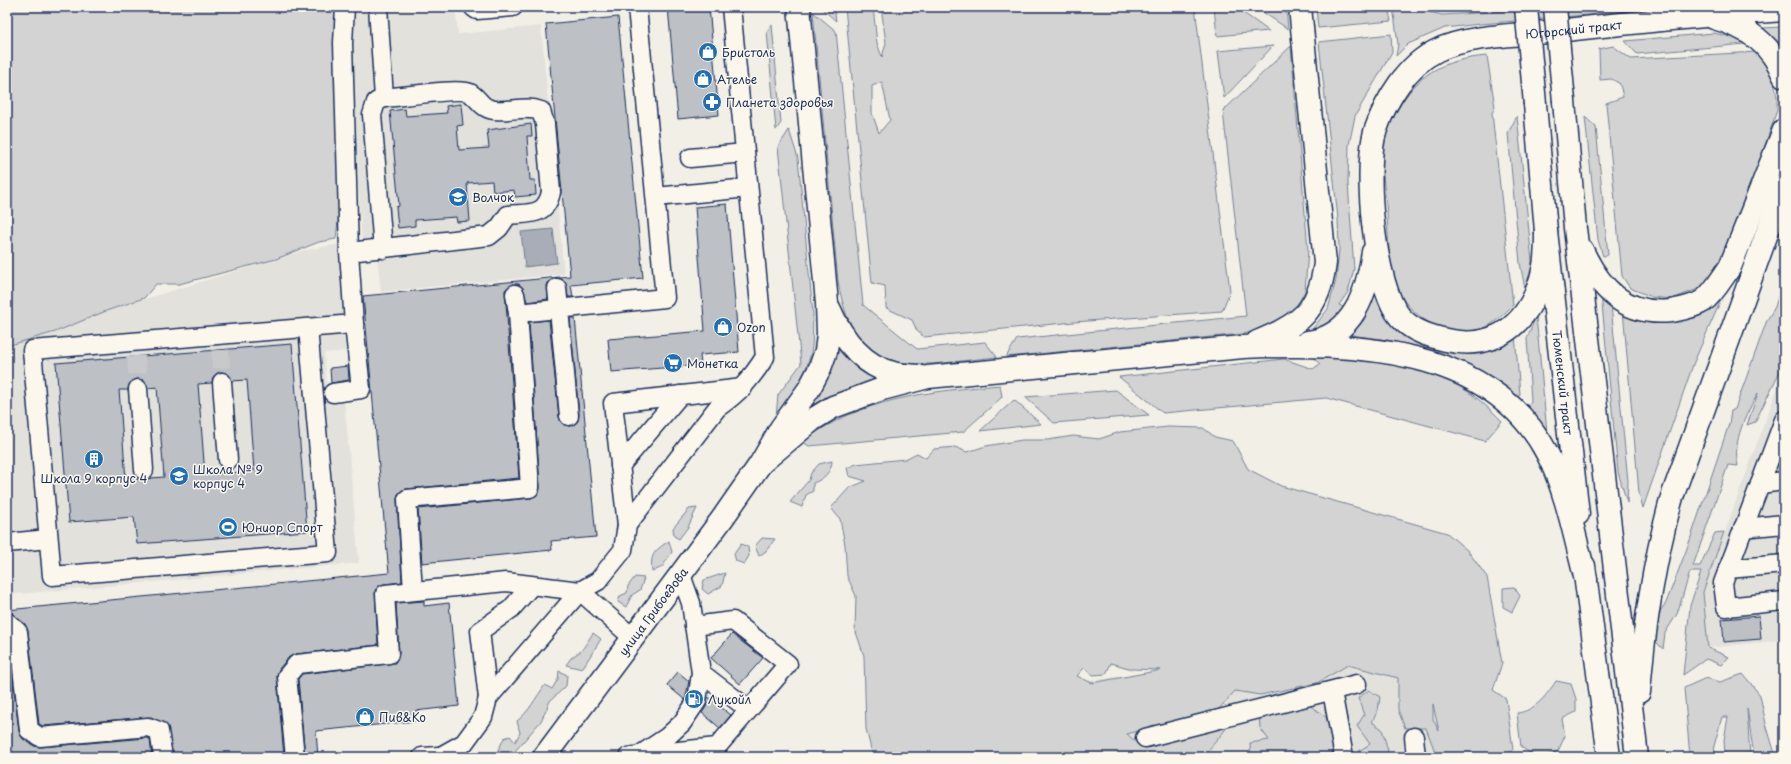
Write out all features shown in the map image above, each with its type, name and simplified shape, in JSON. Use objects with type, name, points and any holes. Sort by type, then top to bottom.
[{"type":"main road","points":[[761,463],[781,428],[809,390],[820,368],[826,351],[828,334],[827,303],[799,7]]},
{"type":"main road","points":[[1243,347],[1282,332],[1302,319],[1319,295],[1326,263],[1300,7]]},
{"type":"main road","name":"Тюменский тракт","points":[[1526,7],[1546,231],[1586,580],[1609,757]]},
{"type":"main road","points":[[1555,7],[1575,228],[1637,757]]},
{"type":"main road","name":"Югорский тракт","points":[[1375,241],[1372,158],[1375,131],[1384,108],[1412,68],[1436,51],[1460,43],[1498,37],[1703,15],[1784,10]]},
{"type":"main road","points":[[1703,15],[1744,29],[1761,42],[1777,60],[1784,76]]},
{"type":"main road","points":[[1575,228],[1590,267],[1614,297],[1629,305],[1646,311],[1662,312],[1683,309],[1703,301],[1717,287],[1730,267],[1784,130]]},
{"type":"main road","points":[[1641,757],[1638,704],[1642,644],[1662,532],[1672,497],[1784,186]]},
{"type":"main road","points":[[1375,241],[1382,278],[1387,293],[1399,315],[1411,327],[1430,336],[1459,343],[1480,343],[1502,334],[1514,325],[1530,307],[1538,291],[1545,264],[1546,231]]},
{"type":"main road","points":[[761,463],[812,420],[833,407],[882,389],[928,377],[1243,347],[1288,345],[1317,341],[1337,332],[1351,318],[1364,296],[1375,241]]},
{"type":"main road","points":[[827,303],[836,324],[855,350],[863,357],[881,369],[893,374],[928,377]]},
{"type":"main road","points":[[1288,345],[1376,350],[1412,356],[1455,370],[1481,384],[1508,404],[1532,432],[1548,455],[1570,518],[1586,580]]},
{"type":"main road","name":"улица Грибоедова","points":[[544,757],[681,575],[761,463]]},
{"type":"street","points":[[333,393],[361,389],[354,324],[349,252],[342,43],[345,7]]},
{"type":"street","points":[[378,7],[384,98]]},
{"type":"street","points":[[473,7],[477,10],[513,7]]},
{"type":"street","points":[[518,313],[665,298],[637,7]]},
{"type":"street","points":[[627,525],[717,408],[743,388],[765,357],[731,7]]},
{"type":"street","points":[[349,252],[383,249],[489,236],[499,228],[508,215],[538,212],[548,203],[551,192],[545,124],[541,111],[532,108],[494,110],[481,105],[470,93],[456,91],[384,98],[376,102],[372,115],[383,249]]},
{"type":"street","points":[[690,158],[745,153]]},
{"type":"street","points":[[656,197],[748,188]]},
{"type":"street","points":[[557,288],[569,416]]},
{"type":"street","points":[[413,591],[407,499],[530,488],[518,313],[515,294]]},
{"type":"street","points":[[308,328],[328,553],[52,576],[32,350],[135,349],[219,342],[308,328],[354,324]]},
{"type":"street","points":[[222,382],[228,460]]},
{"type":"street","points":[[488,698],[580,591],[598,582],[623,550],[627,525],[613,403],[743,388]]},
{"type":"street","points":[[138,389],[144,470]]},
{"type":"street","points":[[620,466],[680,395]]},
{"type":"street","points":[[1784,420],[1723,582],[1726,607],[1784,601]]},
{"type":"street","points":[[1760,484],[1784,482]]},
{"type":"street","points":[[1743,528],[1784,524]]},
{"type":"street","points":[[7,543],[48,539]]},
{"type":"street","points":[[1728,569],[1784,564]]},
{"type":"street","points":[[634,756],[667,736],[682,722],[697,700],[701,673],[691,603],[681,575]]},
{"type":"street","points":[[295,757],[287,676],[297,664],[389,654],[385,594],[506,582],[580,591],[633,638]]},
{"type":"street","points":[[422,757],[440,756],[464,743],[483,717],[488,698],[480,631],[510,610],[530,586]]},
{"type":"street","points":[[634,756],[717,747],[788,664],[734,621],[694,626]]},
{"type":"street","points":[[7,622],[18,632],[30,730],[40,737],[148,727],[159,731],[163,757]]},
{"type":"street","points":[[701,673],[748,709]]},
{"type":"street","points":[[1145,738],[1357,684]]},
{"type":"street","points":[[1332,691],[1344,757]]},
{"type":"street","points":[[1414,737],[1416,757]]},
{"type":"shaded area","points":[[7,7],[337,7],[334,41],[339,211],[336,239],[319,242],[276,259],[179,284],[156,284],[144,298],[106,311],[55,332],[7,346]]},
{"type":"shaded area","name":"Волчок","points":[[353,7],[455,7],[458,34],[541,26],[564,274],[381,292],[377,255],[363,257],[355,142],[350,37]]},
{"type":"shaded area","points":[[820,7],[834,7],[836,21]]},
{"type":"shaded area","points":[[845,7],[873,7],[877,43],[882,57],[886,43],[881,7],[1195,7],[1230,291],[1222,311],[1074,322],[924,337],[917,331],[912,320],[886,308],[885,286],[872,283]],"holes":[[[882,82],[890,120],[879,133],[872,113],[872,86]]]},
{"type":"shaded area","points":[[1214,7],[1235,7],[1269,31],[1217,36]]},
{"type":"shaded area","points":[[1255,7],[1286,7],[1288,29]]},
{"type":"shaded area","points":[[1316,7],[1388,7],[1391,21],[1318,28]]},
{"type":"shaded area","points":[[1393,7],[1411,7],[1442,15],[1576,7],[1681,7],[1445,28],[1408,44],[1396,56],[1398,44]]},
{"type":"shaded area","points":[[813,12],[836,31],[863,305],[917,349],[985,342],[997,357],[915,364],[893,361],[874,353],[859,338],[847,315],[838,281]]},
{"type":"shaded area","points":[[772,25],[781,123],[776,130],[767,32]]},
{"type":"shaded area","points":[[1784,27],[1784,42],[1779,42],[1762,28]]},
{"type":"shaded area","points":[[1714,33],[1730,37],[1745,44],[1637,54],[1625,41]]},
{"type":"shaded area","points":[[1391,34],[1392,52],[1355,116],[1349,145],[1348,183],[1354,269],[1348,292],[1339,305],[1345,308],[1326,328],[1310,332],[1328,309],[1336,280],[1339,250],[1338,219],[1319,42]]},
{"type":"shaded area","points":[[1273,46],[1224,98],[1218,51]]},
{"type":"shaded area","points":[[1291,46],[1308,250],[1305,291],[1298,304],[1285,318],[1270,328],[1242,334],[1006,357],[1017,339],[1246,316],[1223,111]]},
{"type":"shaded area","points":[[1613,46],[1631,59],[1756,52],[1770,72],[1775,86],[1777,110],[1725,264],[1703,287],[1672,299],[1652,297],[1630,288],[1622,276],[1606,103],[1623,97],[1620,84],[1612,79],[1600,80],[1599,49]]},
{"type":"shaded area","points":[[1487,56],[1495,107],[1492,113],[1513,305],[1496,321],[1487,327],[1464,333],[1440,328],[1428,322],[1408,306],[1395,286],[1391,271],[1389,251],[1382,165],[1382,146],[1386,130],[1402,102],[1411,89],[1421,80],[1443,66],[1456,61]]},
{"type":"shaded area","points":[[1517,116],[1532,261],[1531,274],[1525,289],[1520,263],[1508,133]]},
{"type":"shaded area","points":[[1585,117],[1596,127],[1608,255],[1603,256],[1598,240]]},
{"type":"shaded area","points":[[789,130],[798,158],[813,314],[812,341],[810,357],[804,373],[776,416],[778,395],[801,364],[778,147]]},
{"type":"shaded area","points":[[553,229],[557,263],[525,267],[521,232]]},
{"type":"shaded area","name":"Школа № 9 корпус 4","points":[[341,244],[347,351],[324,353],[328,400],[344,398],[359,563],[7,595],[7,341],[305,250]]},
{"type":"shaded area","points":[[1784,278],[1784,363],[1755,422],[1747,425],[1758,393],[1749,410],[1741,428],[1737,447],[1738,466],[1728,465],[1693,566],[1700,566],[1715,533],[1724,532],[1703,592],[1708,648],[1729,657],[1721,665],[1706,659],[1683,675],[1690,606],[1701,572],[1690,572],[1677,614],[1665,633],[1663,649],[1656,642],[1655,618],[1666,603],[1689,543],[1729,424],[1731,411],[1735,409],[1767,320],[1775,307]]},
{"type":"shaded area","points":[[1377,289],[1423,340],[1515,335],[1520,394],[1515,402],[1429,351],[1387,340],[1351,335],[1364,320]]},
{"type":"shaded area","points":[[1601,294],[1611,305],[1628,481],[1627,503],[1618,472]]},
{"type":"shaded area","points":[[1721,300],[1694,362],[1643,508],[1639,493],[1623,310],[1651,322],[1680,322],[1700,316]]},
{"type":"shaded area","points":[[1536,316],[1548,443],[1523,412],[1531,401],[1527,338]]},
{"type":"shaded area","points":[[834,338],[887,379],[793,422]]},
{"type":"shaded area","points":[[1311,356],[1345,357],[1378,361],[1427,373],[1460,387],[1478,399],[1502,421],[1485,441],[1326,398],[1163,413],[1119,377],[1284,359],[1313,369],[1320,364]]},
{"type":"shaded area","points":[[1784,369],[1784,640],[1708,648],[1703,592]]},
{"type":"shaded area","points":[[1000,385],[1002,397],[963,432],[809,446],[803,442],[825,427],[848,415],[872,406],[923,394]]},
{"type":"shaded area","points":[[1116,390],[1149,415],[1054,423],[1025,397]]},
{"type":"shaded area","points":[[1014,400],[1041,424],[980,431]]},
{"type":"shaded area","points":[[1168,427],[1203,428],[1215,437],[1233,441],[1248,469],[1281,486],[1447,533],[1468,551],[1487,577],[1502,663],[1493,690],[1506,699],[1513,749],[1506,757],[1437,757],[1426,728],[1405,728],[1398,710],[1398,678],[1348,665],[1317,683],[1260,695],[1235,691],[1218,710],[1127,734],[1138,744],[1207,725],[1229,725],[1203,757],[873,757],[866,729],[864,656],[855,629],[856,596],[847,576],[845,545],[840,519],[831,508],[849,488],[866,481],[849,476],[847,468],[856,464],[905,459],[917,453],[926,458],[934,449],[955,447],[967,452],[986,446],[1022,440],[1048,440],[1073,436],[1099,439],[1120,432]],"holes":[[[1111,663],[1132,669],[1161,670],[1092,683],[1077,676],[1084,668],[1093,675],[1106,674]],[[1433,704],[1439,731],[1433,719]]]},
{"type":"shaded area","points":[[832,461],[829,472],[820,480],[813,483],[813,491],[806,495],[802,507],[790,502],[809,480],[811,473],[819,464]]},
{"type":"shaded area","points":[[697,508],[688,527],[679,539],[674,536],[673,528],[689,509]]},
{"type":"shaded area","points":[[762,538],[775,539],[766,551],[759,556],[755,546]]},
{"type":"shaded area","points":[[669,541],[672,552],[662,567],[652,572],[652,561],[654,554]]},
{"type":"shaded area","points":[[741,544],[748,547],[749,556],[744,564],[736,561],[734,554]]},
{"type":"shaded area","points":[[725,573],[722,586],[708,594],[702,589],[704,580]]},
{"type":"shaded area","points":[[635,577],[644,578],[640,590],[632,595],[626,607],[618,602],[620,596],[627,593],[628,586]]},
{"type":"shaded area","points":[[1514,587],[1520,596],[1512,612],[1503,607],[1503,588]]},
{"type":"shaded area","points":[[593,633],[601,639],[582,669],[566,665],[571,658],[582,650]]},
{"type":"shaded area","points":[[1427,645],[1449,757],[1065,757],[1062,684],[1168,670]]},
{"type":"shaded area","points":[[559,671],[567,675],[566,686],[550,701],[541,721],[510,757],[495,757],[504,738],[510,736],[515,742],[520,733],[517,721],[529,709],[545,685],[552,689],[558,679]]},
{"type":"shaded area","points":[[1743,674],[1760,695],[1766,724],[1776,757],[1754,757],[1747,708],[1750,757],[1725,757],[1724,740],[1728,717],[1722,717],[1714,746],[1716,757],[1690,757],[1684,688],[1706,678],[1720,682]]},
{"type":"shaded area","points":[[1556,681],[1571,684],[1576,699],[1576,712],[1562,719],[1565,736],[1558,751],[1543,756],[1535,755],[1521,747],[1517,713],[1523,712],[1540,702]]},
{"type":"shaded area","points":[[1369,690],[1380,697],[1378,710],[1372,722],[1382,729],[1388,751],[1383,757],[1375,757],[1359,751],[1370,744],[1357,726],[1364,715],[1358,698]]},
{"type":"shaded area","points":[[1308,704],[1326,717],[1334,747],[1332,757],[1251,757],[1250,743],[1269,740],[1260,728],[1259,714]]},
{"type":"building","points":[[668,7],[709,7],[719,115],[678,119]]},
{"type":"building","points":[[618,17],[643,278],[571,285],[573,297],[568,297],[566,282],[562,279],[556,278],[547,284],[548,299],[527,302],[523,288],[519,284],[513,284],[505,290],[519,478],[406,489],[398,494],[397,500],[402,582],[384,584],[375,590],[378,645],[296,654],[289,657],[279,669],[277,677],[284,757],[173,757],[167,725],[151,717],[43,726],[39,724],[28,631],[25,624],[7,610],[389,573],[363,296],[570,276],[546,24]]},
{"type":"building","points":[[461,104],[463,125],[457,126],[459,150],[489,148],[487,130],[531,124],[532,136],[527,136],[530,180],[535,180],[536,195],[515,197],[514,190],[493,192],[492,181],[467,183],[470,221],[457,222],[456,217],[415,220],[415,226],[398,228],[396,207],[399,206],[390,111],[405,109],[406,116],[447,113],[446,106]]},
{"type":"building","points":[[727,204],[739,352],[700,355],[701,365],[611,372],[608,339],[705,331],[695,207]]},
{"type":"building","points":[[570,318],[575,318],[596,537],[551,541],[552,550],[422,563],[418,509],[531,498],[539,493],[540,487],[529,322],[549,320],[559,417],[564,425],[570,426],[578,421],[579,415]]},
{"type":"building","name":"Школа 9 корпус 4","points":[[292,344],[307,531],[137,544],[134,517],[69,522],[56,363]],"holes":[[[221,372],[227,373],[232,381],[247,380],[254,471],[205,475],[198,384],[212,383],[213,377]],[[137,379],[143,380],[148,388],[157,387],[164,477],[145,480],[126,480],[119,390],[128,390],[129,384]]]},
{"type":"building","points":[[348,366],[349,380],[331,383],[330,368]]},
{"type":"building","points":[[424,601],[424,606],[449,603],[459,706],[415,711],[416,721],[316,731],[318,757],[305,757],[298,679],[302,674],[395,663],[399,653],[396,603]]},
{"type":"building","points":[[1759,616],[1761,639],[1724,642],[1722,619]]},
{"type":"building","points":[[732,634],[763,658],[740,684],[711,658]]},
{"type":"building","points":[[7,636],[19,731],[23,739],[34,746],[41,747],[147,738],[150,739],[152,757],[7,757]]},
{"type":"building","points":[[678,672],[689,681],[685,700],[667,685]]},
{"type":"building","points":[[708,697],[731,715],[720,728],[702,713],[706,707]]},
{"type":"tunnel","points":[[220,350],[222,382]]},
{"type":"tunnel","points":[[136,356],[138,389]]},
{"type":"place","name":"Бристоль","points":[[708,52]]},
{"type":"place","name":"Ателье","points":[[703,79]]},
{"type":"place","name":"Планета здоровья","points":[[712,102]]},
{"type":"place","name":"Волчок","points":[[458,197]]},
{"type":"place","name":"Ozon","points":[[723,327]]},
{"type":"place","name":"Монетка","points":[[673,363]]},
{"type":"place","name":"Школа 9 корпус 4","points":[[94,459]]},
{"type":"place","name":"Школа № 9 корпус 4","points":[[179,476]]},
{"type":"place","name":"Юниор Спорт","points":[[228,527]]},
{"type":"place","name":"Лукойл","points":[[694,699]]},
{"type":"place","name":"Пив&Ко","points":[[365,717]]}]
